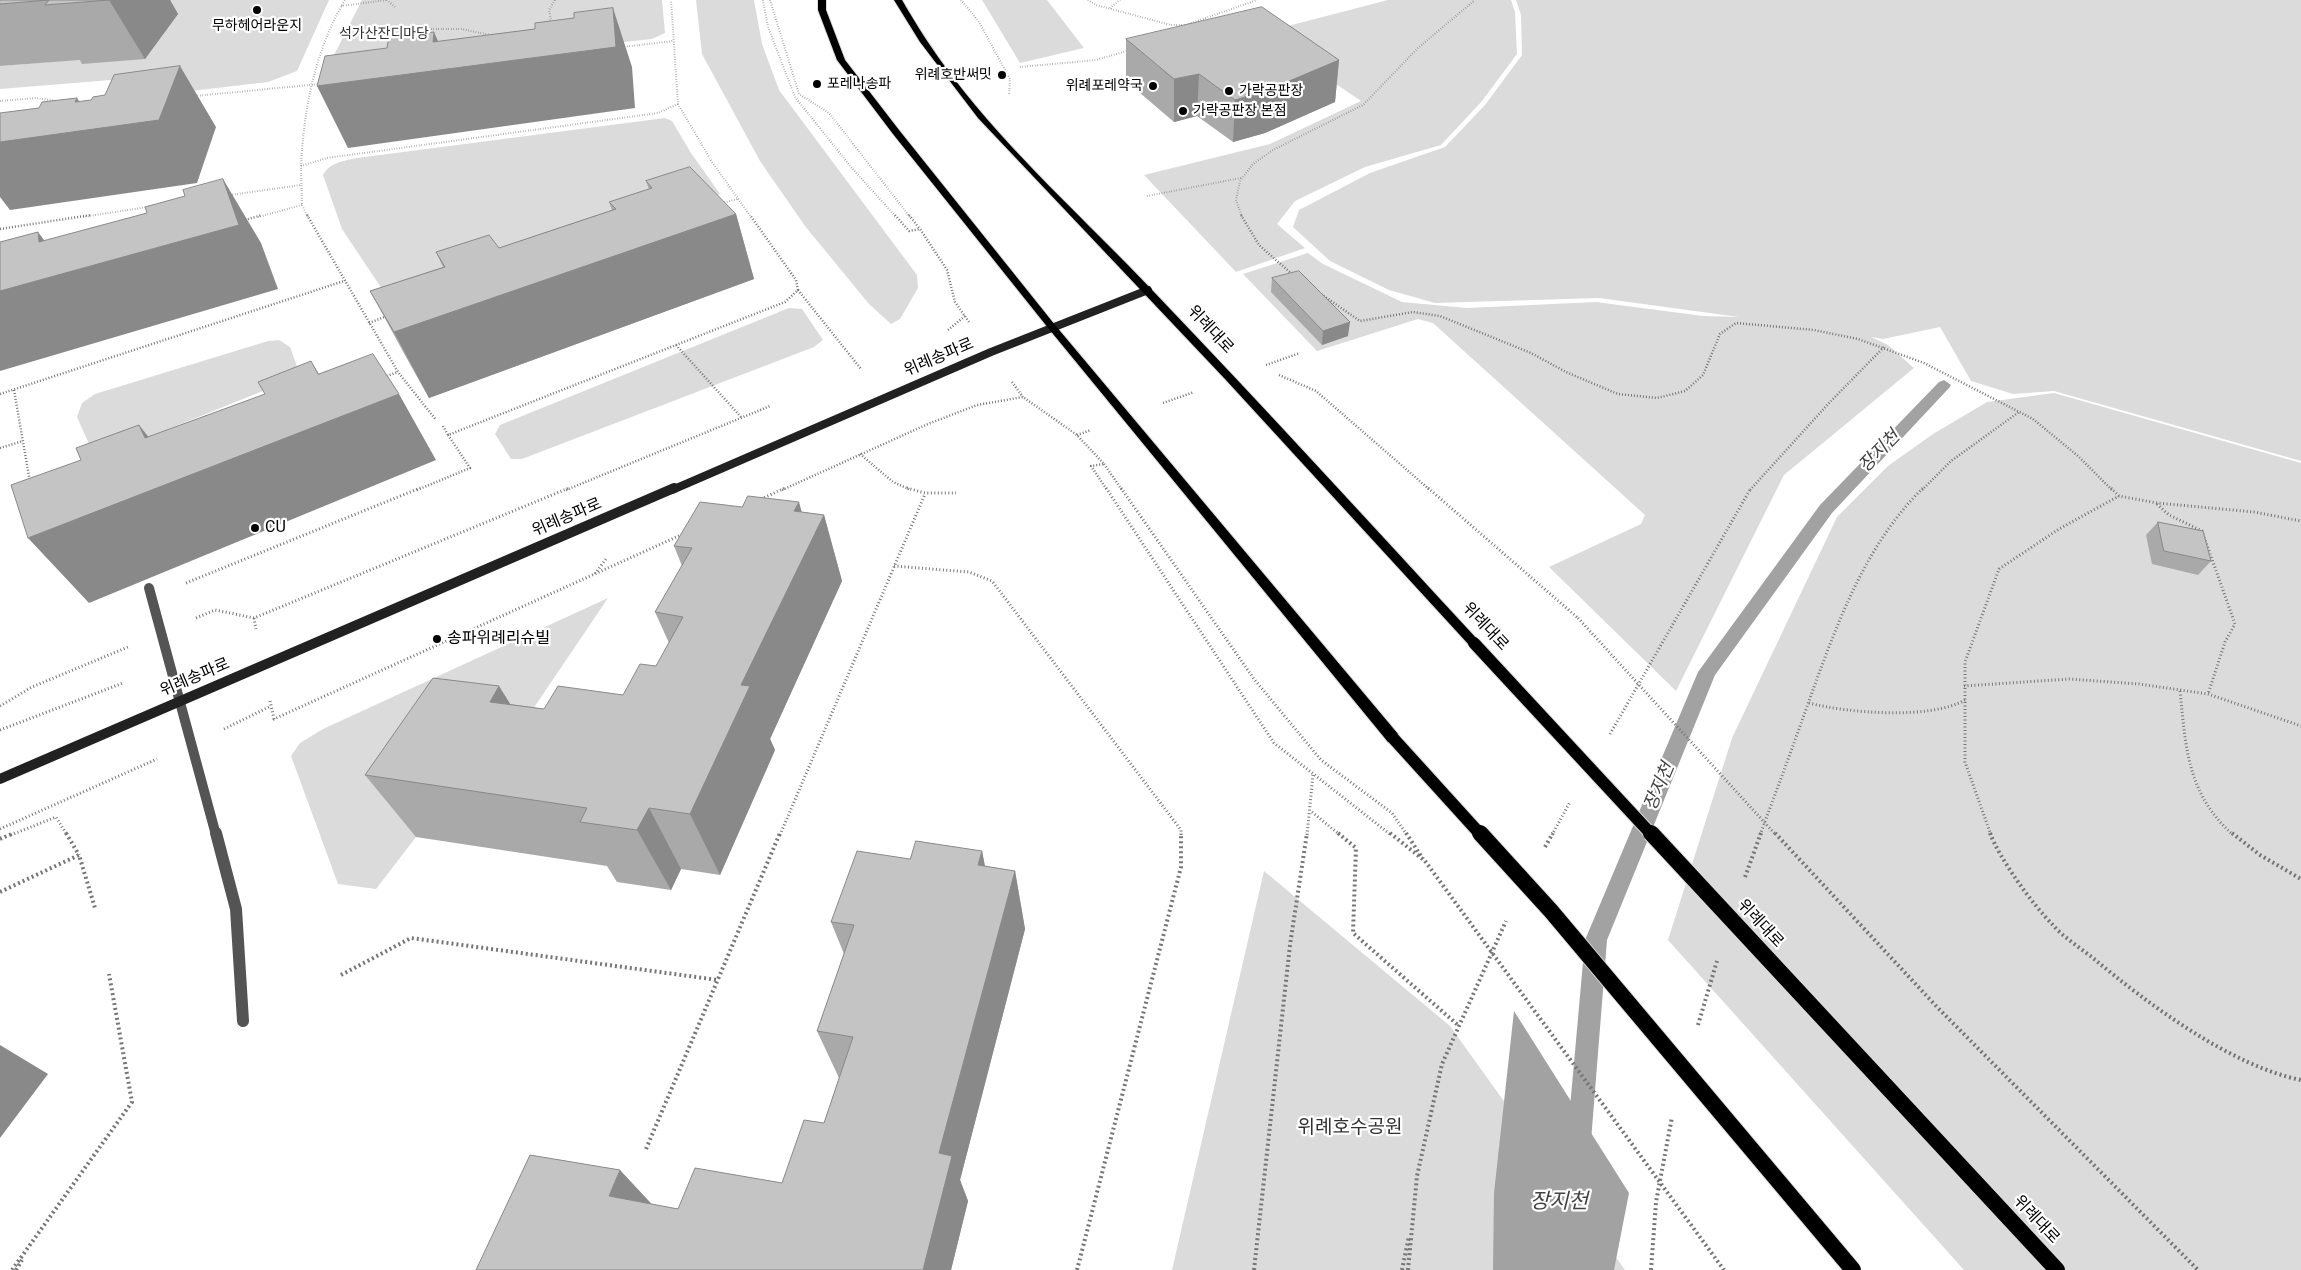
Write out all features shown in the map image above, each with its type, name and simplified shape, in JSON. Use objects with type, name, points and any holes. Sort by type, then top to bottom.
[{"type":"main road","points":[[822,0],[822,10],[841,60],[1052,327],[1393,738],[1551,911],[1853,1270]]},
{"type":"main road","name":"위례대로","points":[[898,0],[914,30],[972,108],[1148,290],[2057,1270]]},
{"type":"main road","name":"위례송파로","points":[[0,779],[1052,327],[1148,290]]},
{"type":"lane","points":[[150,592],[181,700],[236,909],[243,1021]]},
{"type":"path","points":[[345,0],[327,31],[302,137],[302,205],[314,230],[398,372],[436,420]]},
{"type":"path","points":[[340,6],[387,0],[396,8]]},
{"type":"path","points":[[550,27],[542,28],[551,20],[549,10],[555,0]]},
{"type":"path","points":[[671,0],[678,104],[712,162],[796,280],[798,290],[861,369]]},
{"type":"path","points":[[763,0],[768,27],[795,97],[851,167],[909,231],[920,229]]},
{"type":"path","points":[[770,0],[768,1],[799,94],[829,113],[920,229],[948,270],[955,302],[965,316]]},
{"type":"path","points":[[1088,0],[1109,8],[1186,26],[1257,0]]},
{"type":"path","points":[[1109,8],[1120,0]]},
{"type":"path","points":[[1300,280],[1284,269],[1249,231],[1238,213],[1237,193],[1242,178],[1261,159],[1291,140],[1359,108],[1374,96],[1389,78],[1438,30],[1460,15],[1475,0]]},
{"type":"path","points":[[1171,30],[1180,25]]},
{"type":"path","points":[[426,29],[462,29],[491,35]]},
{"type":"path","points":[[618,48],[673,41]]},
{"type":"path","points":[[1020,67],[1096,60],[1136,48]]},
{"type":"path","points":[[194,96],[323,83]]},
{"type":"path","points":[[0,101],[36,98],[66,102]]},
{"type":"path","points":[[301,166],[327,158],[658,113],[678,104]]},
{"type":"path","points":[[1147,196],[1242,178]]},
{"type":"path","points":[[224,196],[301,185]]},
{"type":"path","points":[[715,204],[738,199]]},
{"type":"path","points":[[236,223],[302,205]]},
{"type":"path","points":[[0,229],[156,206]]},
{"type":"path","points":[[0,394],[344,281]]},
{"type":"path","points":[[448,435],[785,302],[798,290]]},
{"type":"path","points":[[1317,291],[1360,321],[1413,312],[1440,316],[1531,353],[1566,372],[1618,394],[1657,398],[1686,391],[1703,375],[1720,334],[1736,323],[1814,330],[1858,339],[1924,363],[2033,419],[2078,456],[2119,496],[2157,503],[2254,512],[2301,521]]},
{"type":"path","points":[[369,323],[387,316]]},
{"type":"path","points":[[215,610],[254,618],[741,417],[676,344]]},
{"type":"path","points":[[1268,371],[1260,367],[1300,353]]},
{"type":"path","points":[[379,379],[398,372]]},
{"type":"path","points":[[1276,374],[1316,391],[1578,618],[1811,873],[1911,979],[2198,1270]]},
{"type":"path","points":[[1078,435],[1230,378]]},
{"type":"path","points":[[14,390],[30,486]]},
{"type":"path","points":[[754,502],[860,454],[977,405],[1023,397],[1078,435],[1104,464],[1254,679],[1320,760],[1392,813],[1425,861],[1724,1270]]},
{"type":"path","points":[[1742,885],[1845,607],[1871,554],[1905,506],[1951,461],[2019,412]]},
{"type":"path","points":[[150,592],[470,468],[443,426]]},
{"type":"path","points":[[0,448],[23,441]]},
{"type":"path","points":[[860,454],[882,475],[902,488],[925,494],[956,492]]},
{"type":"path","points":[[1104,464],[1091,466],[1274,743],[1425,861]]},
{"type":"path","points":[[646,1149],[925,494]]},
{"type":"path","points":[[2119,496],[2059,528],[1998,569],[1964,662],[1965,762],[1996,848],[2052,925],[2141,998],[2219,1047],[2281,1076],[2301,1080]]},
{"type":"path","points":[[2157,503],[2169,515],[2202,531],[2235,624],[2225,642],[2208,694]]},
{"type":"path","points":[[0,829],[192,744],[271,706],[274,719],[692,530]]},
{"type":"path","points":[[894,566],[969,572],[992,581],[1181,830],[1181,868],[1078,1270]]},
{"type":"path","points":[[0,706],[32,687],[161,633]]},
{"type":"path","points":[[1964,686],[2094,680],[2139,684],[2208,694],[2301,726]]},
{"type":"path","points":[[2180,691],[2185,738],[2193,774],[2204,801],[2228,830],[2253,850],[2301,879]]},
{"type":"path","points":[[1810,703],[1843,711],[1874,713],[1949,707],[1965,702]]},
{"type":"path","points":[[1254,1270],[1290,945],[1311,811],[1313,774]]},
{"type":"path","points":[[1311,811],[1356,848],[1353,933],[1459,1026]]},
{"type":"path","points":[[0,839],[56,817],[79,855],[95,908]]},
{"type":"path","points":[[0,892],[79,855]]},
{"type":"path","points":[[341,975],[411,938],[718,980]]},
{"type":"path","points":[[1698,1027],[1719,954]]},
{"type":"path","points":[[14,1270],[28,1247],[132,1102],[109,974]]},
{"type":"path","points":[[1652,1270],[1656,1202],[1673,1112]]},
{"type":"path","points":[[1402,1270],[1412,1219]]},
{"type":"green space","points":[[147,0],[329,0],[297,71],[268,82],[139,97],[123,79],[0,89],[0,66],[86,59]]},
{"type":"green space","name":"석가산잔디마당","points":[[362,0],[662,0],[665,33],[652,39],[353,71],[332,59]]},
{"type":"green space","points":[[696,0],[754,0],[762,44],[779,90],[917,275],[918,288],[900,319],[891,324],[869,304],[805,226],[760,161],[702,54]]},
{"type":"green space","points":[[982,0],[1047,0],[1084,48],[1020,63]]},
{"type":"green space","points":[[1388,0],[1511,0],[1515,12],[1517,54],[1482,101],[1441,145],[1365,167],[1295,201],[1277,224],[1305,248],[1236,272],[1144,175],[1270,144],[1361,101],[1261,33]]},
{"type":"green space","points":[[1516,0],[2301,0],[2301,461],[2054,391],[2013,394],[1971,381],[1940,327],[1883,339],[1871,337],[1888,345],[1914,368],[1784,475],[1676,691],[1549,567],[1641,524],[1645,515],[1433,323],[1418,319],[1317,351],[1243,274],[1308,253],[1323,264],[1402,302],[1467,308],[1596,302],[1703,316],[1739,317],[1599,298],[1435,303],[1389,290],[1330,261],[1293,227],[1299,210],[1370,173],[1445,147],[1485,105],[1522,55],[1521,15]]},
{"type":"green space","points":[[665,118],[672,121],[691,153],[720,194],[408,296],[384,292],[342,229],[323,175],[333,165],[357,158]]},
{"type":"green space","points":[[789,308],[802,309],[823,340],[814,347],[522,459],[511,459],[495,434],[500,425]]},
{"type":"green space","points":[[279,340],[290,347],[298,369],[295,378],[124,447],[89,444],[77,417],[82,403],[95,394],[268,341]]},
{"type":"green space","points":[[2054,393],[2301,463],[2301,1270],[1964,1270],[1668,940],[1732,738],[1837,517],[1888,466],[1933,434],[1987,402]]},
{"type":"green space","points":[[608,598],[508,746],[416,837],[376,889],[338,884],[291,756],[300,743],[323,729]]},
{"type":"green space","name":"위례호수공원","points":[[1264,871],[1450,1026],[1625,1270],[1172,1270]]},
{"type":"water","name":"장지천","points":[[1514,1011],[1629,1193],[1614,1270],[1493,1270],[1494,1193]]},
{"type":"building","points":[[0,0],[49,0],[0,4]]},
{"type":"building","points":[[49,0],[109,0],[45,5]]},
{"type":"building","points":[[1262,7],[1339,60],[1268,90],[1235,100],[1199,74],[1174,79],[1126,39]]},
{"type":"building","points":[[613,8],[616,47],[317,86],[325,56],[387,48],[389,37],[434,32],[433,42],[535,29],[535,23],[574,18],[574,13]]},
{"type":"building","points":[[180,66],[159,120],[0,142],[0,113],[39,108],[42,102],[77,98],[75,102],[91,100],[93,97],[105,95],[114,75]]},
{"type":"building","points":[[690,167],[736,214],[394,332],[370,291],[445,267],[436,252],[489,235],[499,248],[616,209],[609,202],[652,188],[646,181]]},
{"type":"building","points":[[223,179],[239,225],[0,291],[0,242],[38,232],[39,242],[147,213],[145,207],[185,196],[183,190]]},
{"type":"building","points":[[1299,271],[1350,322],[1323,331],[1272,278]]},
{"type":"building","points":[[373,354],[399,394],[28,538],[11,485],[81,460],[76,448],[139,425],[145,438],[265,394],[258,382],[311,361],[318,374]]},
{"type":"building","points":[[748,496],[799,502],[794,511],[824,515],[741,685],[750,686],[690,814],[649,808],[637,830],[580,822],[587,808],[365,775],[433,678],[499,686],[490,702],[544,709],[558,686],[623,695],[640,664],[656,666],[683,617],[655,612],[692,548],[674,546],[700,502],[742,507]]},
{"type":"building","points":[[2158,522],[2203,531],[2211,561],[2164,551]]},
{"type":"building","points":[[916,841],[982,851],[978,865],[1015,871],[939,1153],[952,1156],[923,1270],[476,1270],[530,1155],[620,1170],[609,1196],[678,1209],[695,1168],[782,1183],[804,1120],[824,1123],[853,1037],[817,1031],[854,925],[831,922],[857,851],[910,859]]},
{"type":"waterway","name":"장지천","points":[[1579,1141],[1596,940],[1707,672],[1826,509],[1944,385]]},
{"type":"place","name":"무하헤어라운지","points":[[257,10]]},
{"type":"place","name":"위례호반써밋","points":[[1002,75]]},
{"type":"place","name":"포레나송파","points":[[817,84]]},
{"type":"place","name":"위례포레약국","points":[[1153,86]]},
{"type":"place","name":"가락공판장","points":[[1229,91]]},
{"type":"place","name":"가락공판장 본점","points":[[1183,111]]},
{"type":"place","name":"CU","points":[[255,528]]},
{"type":"place","name":"송파위례리슈빌","points":[[437,639]]}]
